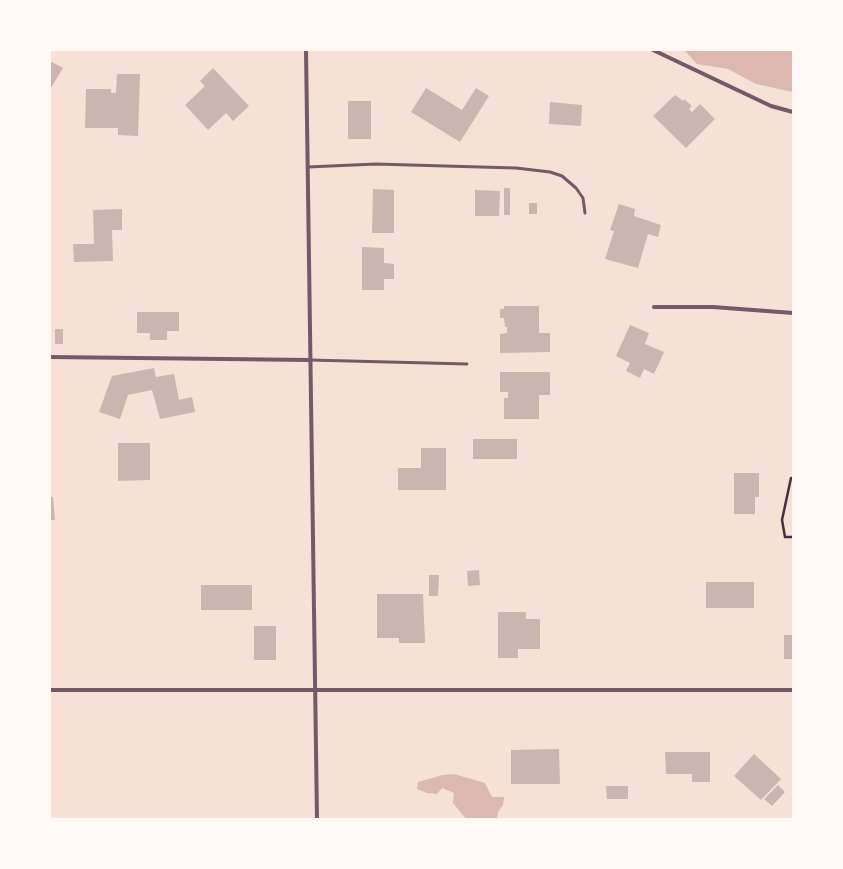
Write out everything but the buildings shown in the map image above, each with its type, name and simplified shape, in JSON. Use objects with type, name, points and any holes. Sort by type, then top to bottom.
[{"type":"street","points":[[306,50],[317,819]]},
{"type":"street","points":[[653,50],[772,106],[793,112]]},
{"type":"street","points":[[654,307],[713,307],[793,313]]},
{"type":"street","points":[[50,358],[310,360]]},
{"type":"street","points":[[50,690],[793,690]]},
{"type":"lane","points":[[308,167],[376,164],[516,168],[550,172],[562,176],[576,188],[582,198],[585,212]]},
{"type":"lane","points":[[310,360],[467,364]]},
{"type":"path","points":[[791,478],[782,520],[785,536],[793,537]]},
{"type":"shaded area","points":[[684,50],[793,50],[793,92],[756,84],[728,69],[697,64]]},
{"type":"shaded area","points":[[454,774],[485,783],[492,797],[504,797],[503,805],[498,812],[497,819],[466,819],[453,803],[454,793],[442,788],[437,794],[427,793],[417,789],[418,782],[443,775]]}]
